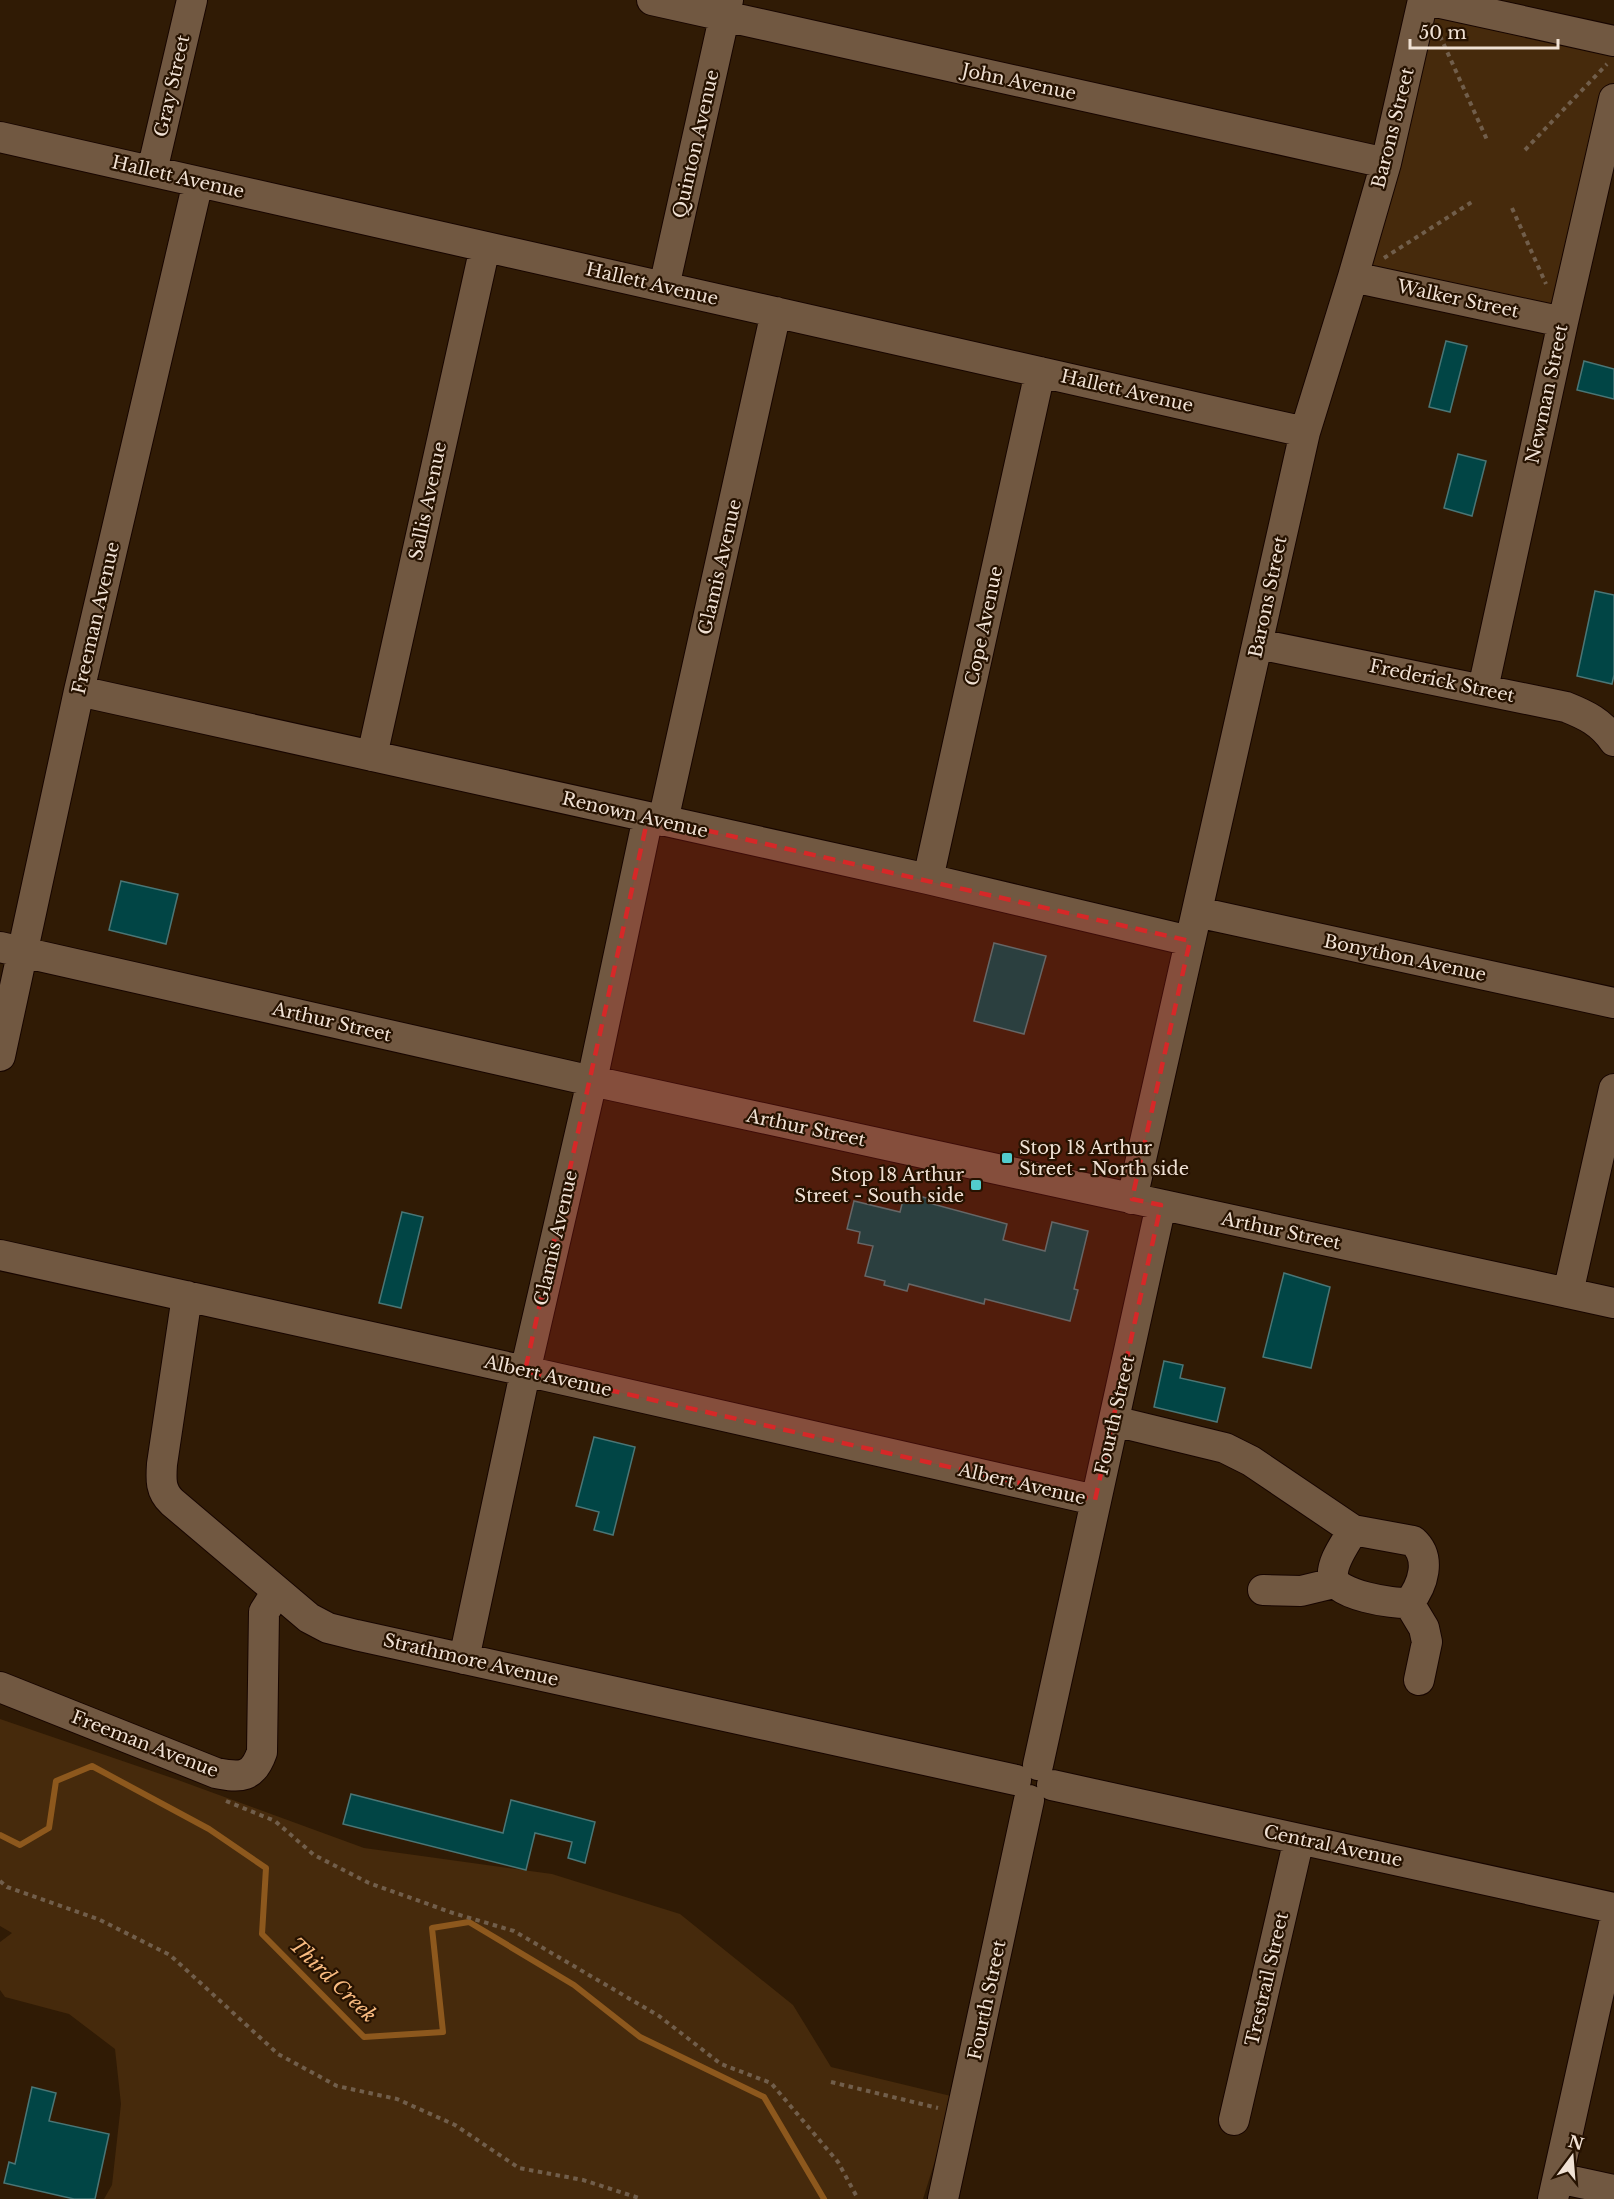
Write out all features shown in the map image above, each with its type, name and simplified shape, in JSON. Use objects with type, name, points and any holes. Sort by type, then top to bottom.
[{"type":"street","name":"Gray Street","points":[[152,171],[192,0]]},
{"type":"street","name":"John Avenue","points":[[652,0],[726,8],[1386,163]]},
{"type":"street","points":[[1425,0],[1614,41]]},
{"type":"street","name":"Barons Street","points":[[1146,1202],[1193,926],[1305,432],[1386,163],[1425,0]]},
{"type":"street","name":"Quinton Avenue","points":[[664,287],[726,8]]},
{"type":"street","name":"Newman Street","points":[[1483,689],[1614,99]]},
{"type":"street","name":"Hallett Avenue","points":[[0,137],[1305,432]]},
{"type":"street","name":"Freeman Avenue","points":[[0,1056],[11,950],[79,691],[198,182]]},
{"type":"street","name":"Sallis Avenue","points":[[372,756],[485,247]]},
{"type":"street","name":"Walker Street","points":[[1353,277],[1563,322]]},
{"type":"street","name":"Glamis Avenue","points":[[464,1659],[525,1371],[592,1081],[776,312]]},
{"type":"street","name":"Cope Avenue","points":[[928,879],[1040,372]]},
{"type":"street","name":"Frederick Street","points":[[1258,644],[1566,707],[1590,717],[1606,730],[1614,741]]},
{"type":"street","name":"Renown Avenue","points":[[79,691],[928,879],[1193,926]]},
{"type":"street","name":"Bonython Avenue","points":[[1193,926],[1614,1003]]},
{"type":"street","name":"Arthur Street","points":[[11,950],[592,1081],[1614,1303]]},
{"type":"street","points":[[1568,1293],[1614,1089]]},
{"type":"street","name":"Fourth Street","points":[[943,2199],[1114,1421],[1146,1202]]},
{"type":"street","name":"Albert Avenue","points":[[0,1255],[1095,1500]]},
{"type":"street","name":"Strathmore Avenue","points":[[187,1296],[162,1464],[162,1487],[172,1502],[309,1618],[328,1628],[464,1659],[1034,1782]]},
{"type":"street","points":[[1114,1421],[1225,1448],[1251,1461],[1353,1530],[1407,1539],[1419,1547],[1424,1555],[1419,1589],[1408,1603]]},
{"type":"street","points":[[1353,1530],[1333,1570],[1334,1582],[1338,1588],[1389,1603],[1408,1603]]},
{"type":"street","points":[[1263,1590],[1301,1591],[1334,1582]]},
{"type":"street","name":"Freeman Avenue","points":[[0,1687],[216,1773],[234,1777],[246,1774],[256,1767],[262,1752],[264,1612],[277,1591]]},
{"type":"street","points":[[1408,1603],[1424,1628],[1427,1642],[1419,1680]]},
{"type":"street","name":"Central Avenue","points":[[1034,1782],[1614,1908]]},
{"type":"street","name":"Trestrail Street","points":[[1234,2120],[1299,1839]]},
{"type":"street","points":[[1614,1924],[1555,2189],[1614,2190]]},
{"type":"path","points":[[1439,33],[1488,142]]},
{"type":"path","points":[[1525,150],[1614,57]]},
{"type":"path","points":[[1353,277],[1475,200]]},
{"type":"path","points":[[1512,208],[1563,322]]},
{"type":"path","points":[[220,1799],[275,1821],[314,1855],[369,1883],[453,1913],[513,1931],[658,2016],[722,2064],[771,2083],[837,2162],[858,2199]]},
{"type":"path","points":[[0,1881],[7,1887],[98,1919],[170,1955],[278,2054],[337,2086],[397,2099],[446,2121],[519,2168],[583,2180],[642,2199]]},
{"type":"path","points":[[831,2082],[962,2114]]},
{"type":"highlighted area","points":[[648,817],[1190,941],[1132,1199],[1161,1205],[1095,1500],[525,1371]]},
{"type":"shaded area","points":[[1423,0],[1614,41],[1614,99],[1563,322],[1353,277]]},
{"type":"shaded area","points":[[0,1719],[178,1780],[364,1848],[552,1874],[680,1914],[793,2005],[831,2067],[955,2097],[923,2199],[104,2199],[112,2185],[121,2104],[115,2049],[69,2014],[5,1997],[0,1990],[0,1942],[12,1933],[0,1926]]},
{"type":"building","points":[[1446,341],[1467,346],[1450,412],[1429,407]]},
{"type":"building","points":[[1584,361],[1614,369],[1614,399],[1577,390]]},
{"type":"building","points":[[1458,454],[1486,461],[1472,516],[1444,508]]},
{"type":"building","points":[[1595,591],[1614,595],[1612,684],[1577,676]]},
{"type":"building","points":[[121,881],[178,894],[166,944],[109,930]]},
{"type":"building","points":[[994,943],[1046,956],[1024,1034],[974,1021]]},
{"type":"building","points":[[905,1192],[930,1199],[929,1203],[1007,1224],[1003,1240],[1045,1251],[1052,1222],[1088,1231],[1074,1289],[1078,1290],[1070,1321],[985,1299],[984,1304],[909,1284],[907,1291],[884,1285],[885,1281],[865,1276],[873,1246],[858,1243],[860,1232],[847,1229],[854,1201],[900,1212]]},
{"type":"building","points":[[402,1212],[423,1217],[401,1308],[379,1303]]},
{"type":"building","points":[[1284,1273],[1330,1287],[1311,1368],[1263,1357]]},
{"type":"building","points":[[1164,1361],[1183,1365],[1180,1378],[1225,1388],[1217,1422],[1154,1407]]},
{"type":"building","points":[[594,1437],[635,1447],[613,1535],[594,1530],[599,1512],[576,1506]]},
{"type":"building","points":[[351,1794],[503,1833],[511,1800],[595,1822],[585,1863],[568,1858],[572,1842],[535,1833],[526,1870],[343,1824]]},
{"type":"building","points":[[32,2087],[56,2093],[49,2121],[109,2134],[95,2199],[74,2199],[4,2183],[9,2162],[15,2164]]},
{"type":"waterway","name":"Third Creek","points":[[0,1835],[20,1845],[49,1828],[56,1781],[92,1766],[209,1829],[266,1868],[262,1934],[364,2037],[443,2032],[432,1928],[469,1922],[574,1985],[640,2037],[764,2097],[824,2199]]},
{"type":"place","name":"Stop 18 Arthur Street - North side","points":[[1007,1158]]},
{"type":"place","name":"Stop 18 Arthur Street - South side","points":[[976,1185]]}]
